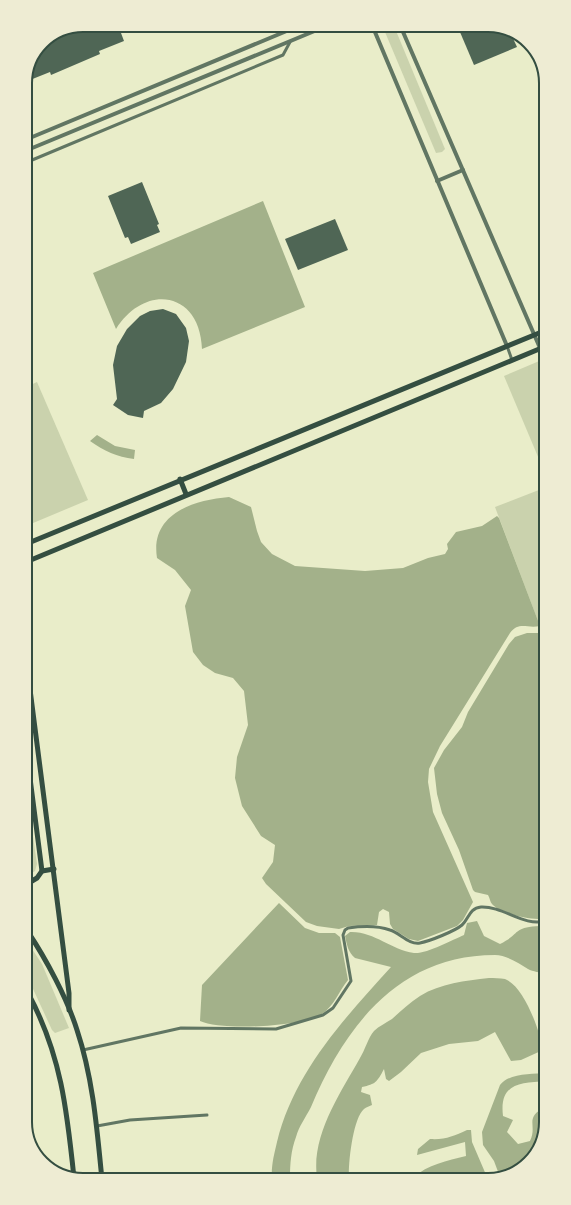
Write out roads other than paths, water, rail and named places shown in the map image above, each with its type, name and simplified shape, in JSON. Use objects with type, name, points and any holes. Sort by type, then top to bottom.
[{"type":"main road","points":[[32,541],[180,479],[539,333]]},
{"type":"main road","points":[[32,559],[186,494],[539,348]]},
{"type":"main road","points":[[180,479],[186,494]]},
{"type":"main road","points":[[32,704],[69,993],[69,1010]]},
{"type":"main road","points":[[32,794],[42,871]]},
{"type":"main road","points":[[32,881],[42,871],[54,869]]},
{"type":"main road","points":[[32,939],[44,959],[77,1028],[83,1050],[97,1126],[101,1173]]},
{"type":"main road","points":[[32,1001],[49,1038],[62,1079],[73,1172]]},
{"type":"street","points":[[32,137],[284,32]]},
{"type":"street","points":[[32,148],[313,32]]},
{"type":"street","points":[[375,32],[512,360]]},
{"type":"street","points":[[403,32],[534,335],[539,342]]},
{"type":"street","points":[[32,160],[283,55],[290,42]]},
{"type":"street","points":[[97,110],[101,120]]},
{"type":"street","points":[[437,181],[463,170]]},
{"type":"street","points":[[83,1050],[170,1030],[215,1028],[276,1029],[323,1015],[333,1008],[351,981],[342,935],[348,928],[370,926],[384,928],[417,943],[430,940],[461,926],[471,911],[477,907],[498,910],[532,921],[539,921]]},
{"type":"street","points":[[97,1126],[130,1120],[207,1115]]}]
